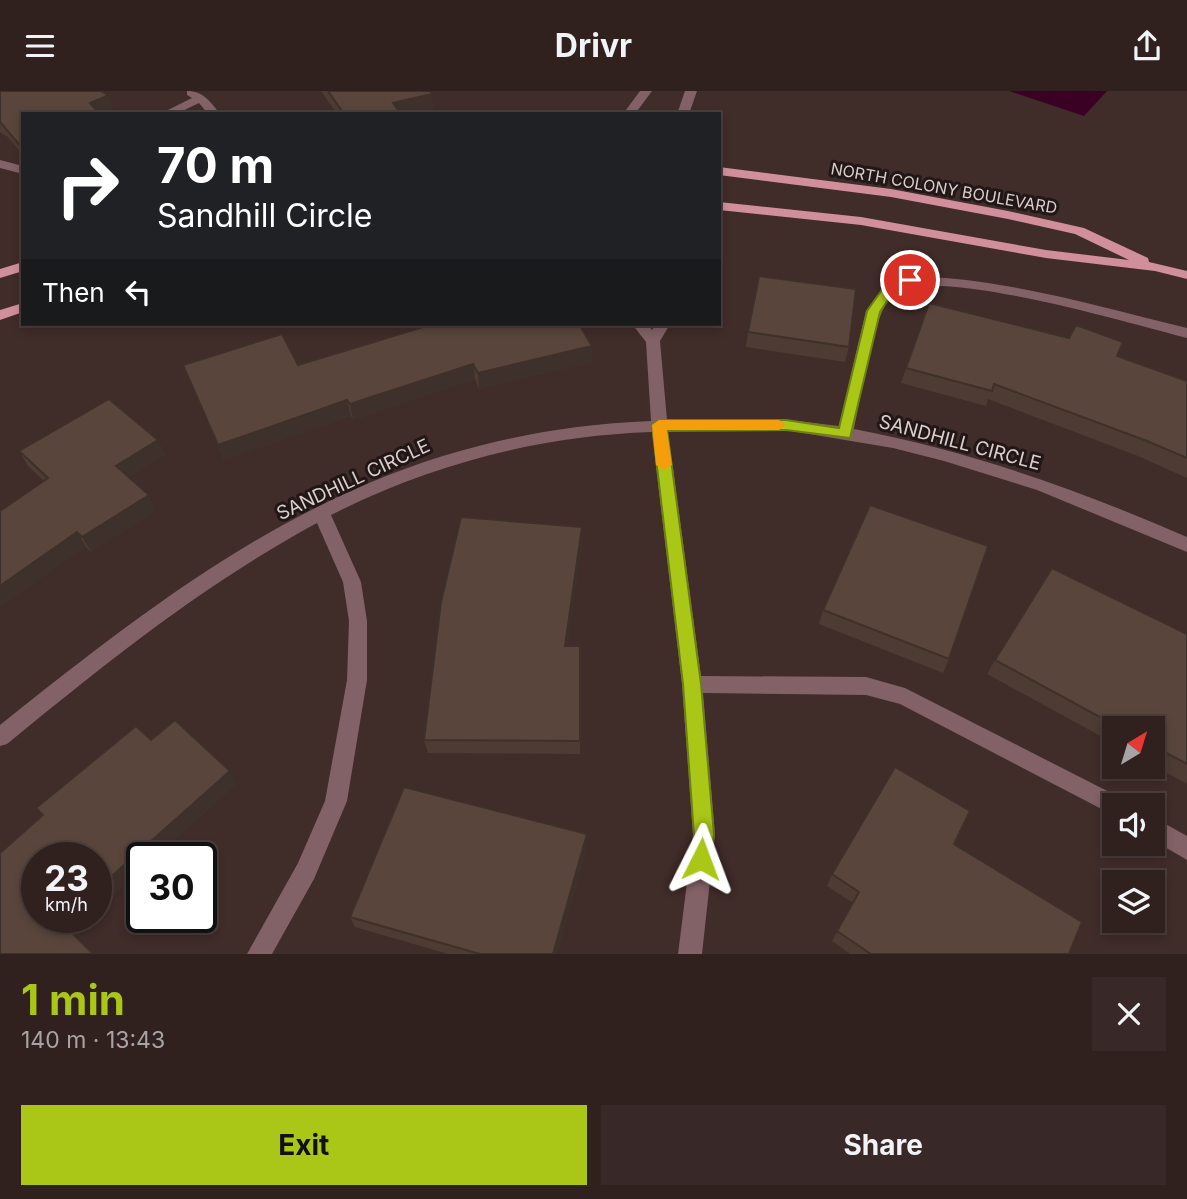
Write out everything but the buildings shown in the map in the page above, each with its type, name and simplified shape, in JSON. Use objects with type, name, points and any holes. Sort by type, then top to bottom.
[{"type":"main road","name":"NORTH COLONY BOULEVARD","points":[[721,171],[891,193],[1079,231],[1156,267]]},
{"type":"main road","name":"NORTH COLONY BOULEVARD","points":[[721,206],[861,221],[1045,254],[1156,267],[1187,275]]},
{"type":"main road","points":[[0,274],[21,267]]},
{"type":"main road","points":[[0,315],[21,308]]},
{"type":"street","points":[[187,91],[201,98],[212,112]]},
{"type":"street","points":[[630,112],[646,91]]},
{"type":"street","points":[[684,112],[691,91]]},
{"type":"street","points":[[170,112],[201,98]]},
{"type":"street","points":[[0,164],[21,169]]},
{"type":"street","points":[[845,434],[873,311],[889,290],[910,280],[951,281],[1050,299],[1187,333]]},
{"type":"street","points":[[641,326],[653,341]]},
{"type":"street","points":[[662,326],[653,341],[659,425],[692,684],[704,835],[690,954]]},
{"type":"street","name":"SANDHILL CIRCLE","points":[[0,737],[165,605],[249,552],[321,513],[407,473],[450,459],[501,445],[597,429],[659,425],[786,425],[911,446],[988,467],[1064,493],[1187,545]]},
{"type":"street","points":[[258,954],[306,871],[336,801],[357,680],[358,621],[352,582],[321,513]]},
{"type":"street","points":[[692,684],[866,687],[905,697],[1102,799]]},
{"type":"street","points":[[1165,835],[1187,849]]},
{"type":"shaded area","points":[[1009,91],[1107,91],[1084,116]]},
{"type":"slow traffic","points":[[664,465],[659,425],[779,425]]},
{"type":"route","points":[[701,859],[704,835],[692,684],[659,425],[786,425],[845,434],[873,311],[889,290],[910,280]]}]
